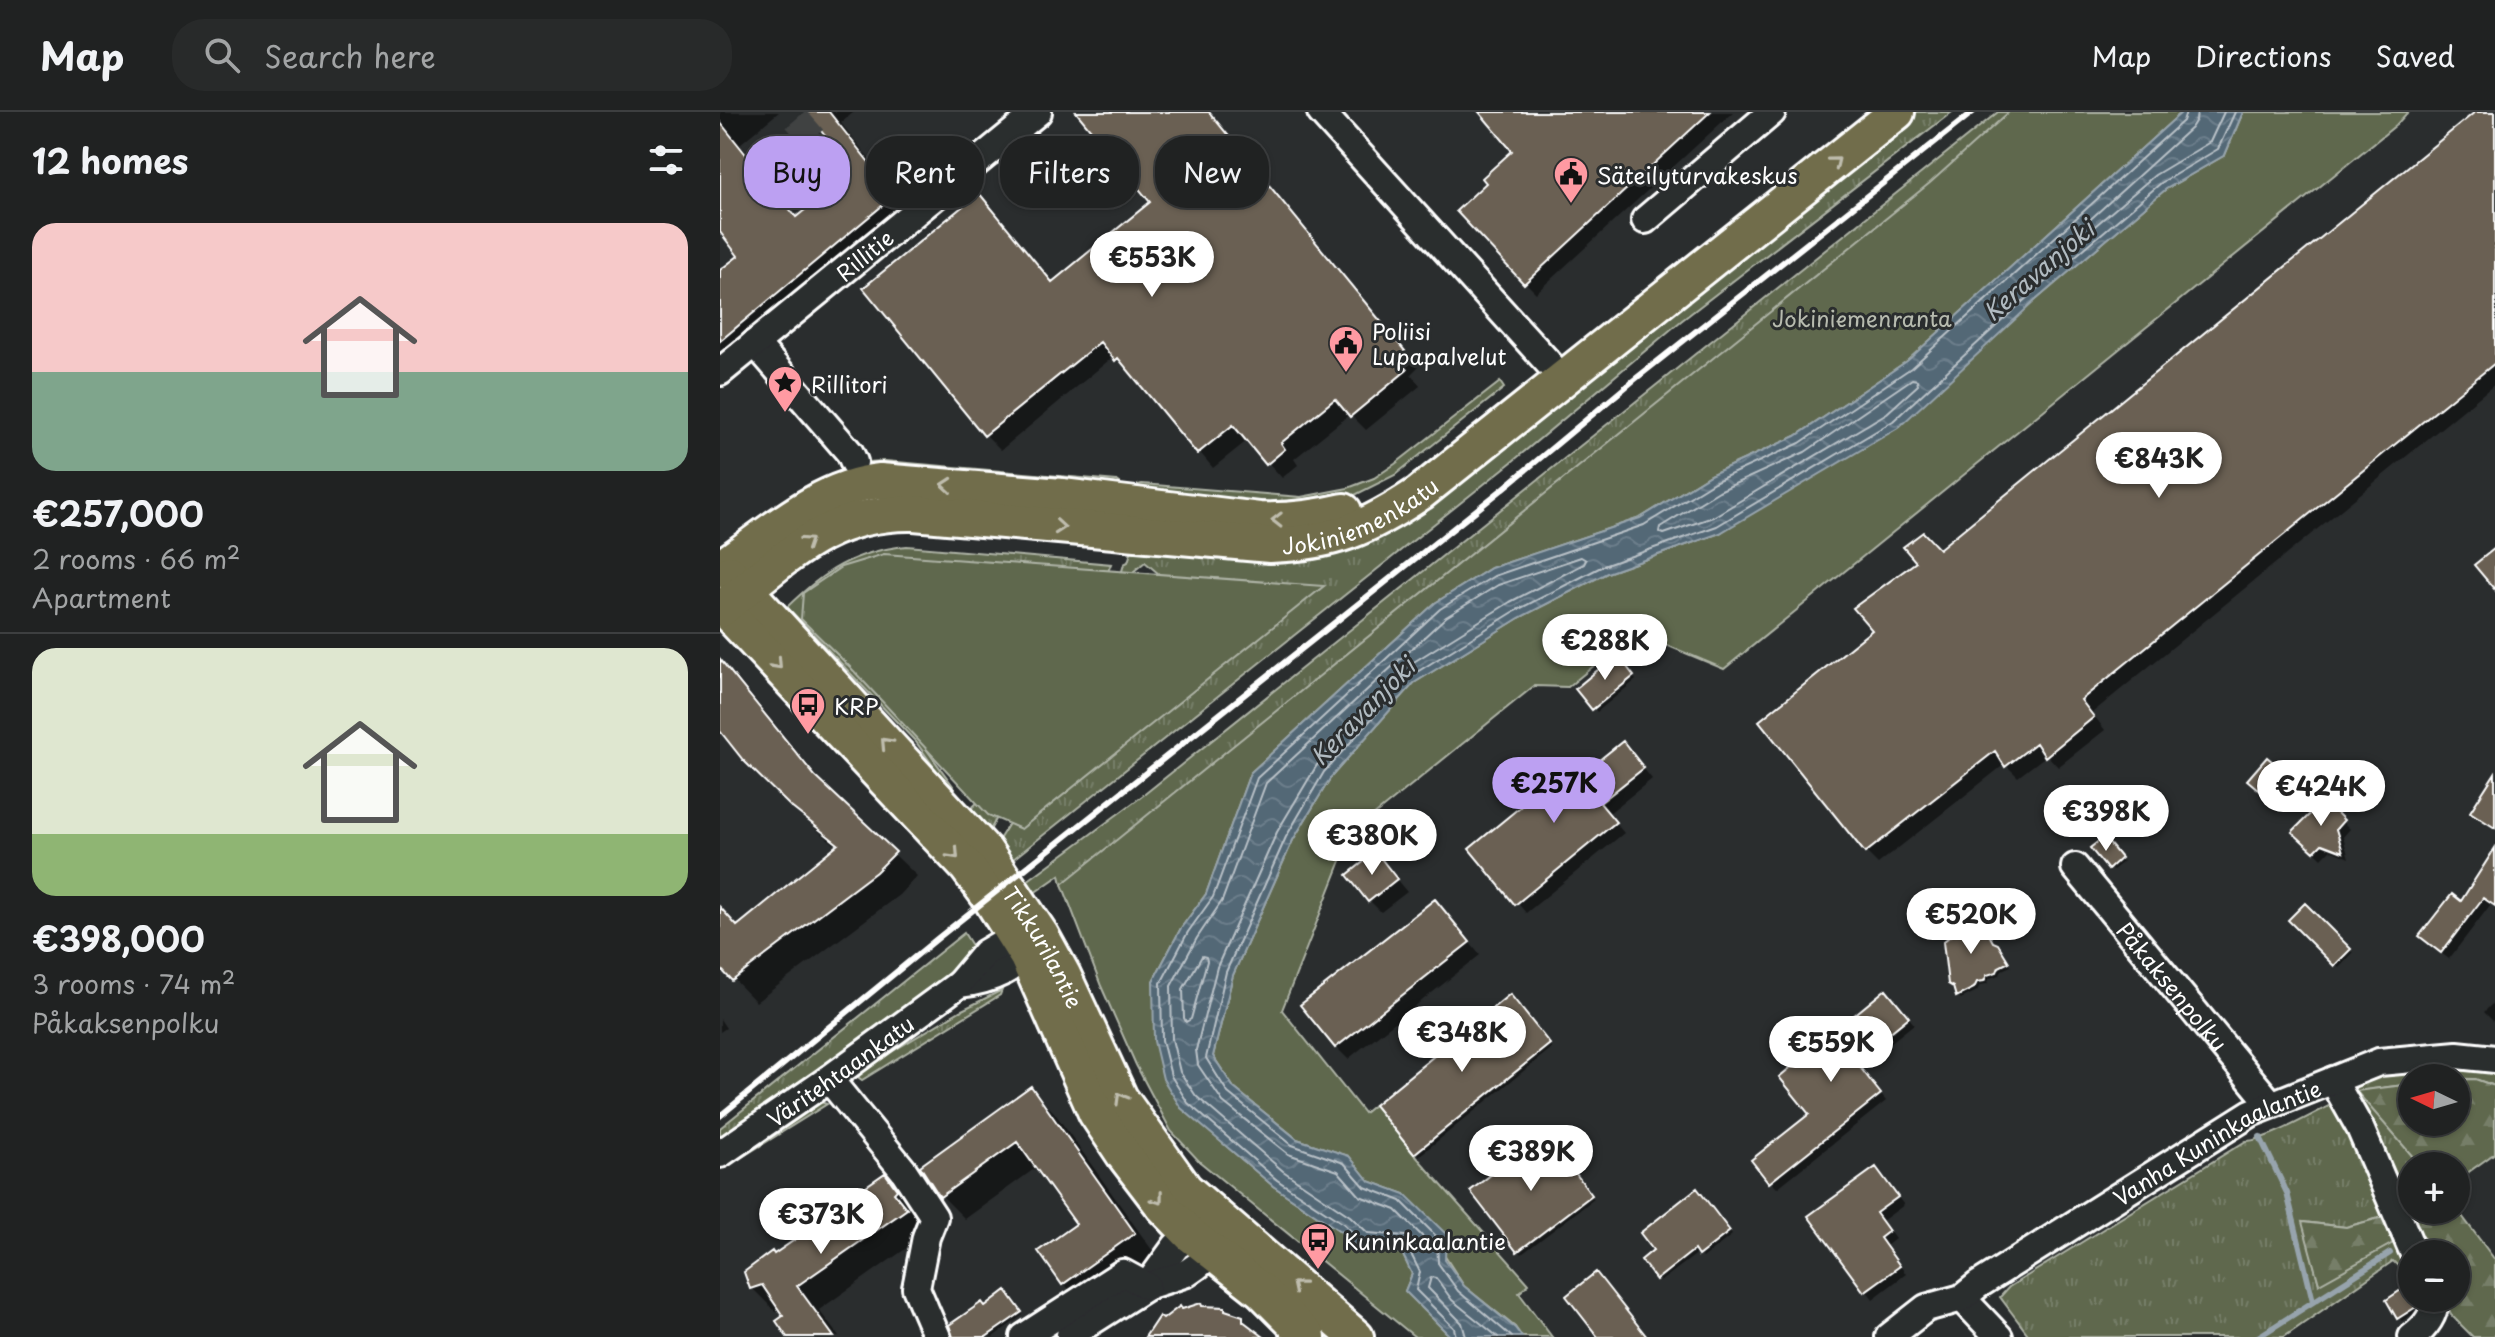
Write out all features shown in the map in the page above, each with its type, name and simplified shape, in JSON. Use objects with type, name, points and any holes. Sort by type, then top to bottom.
[{"type":"main road","name":"Jokiniemenkatu","points":[[1555,372],[1860,112]]},
{"type":"main road","name":"Jokiniemenkatu","points":[[724,587],[810,506],[856,486],[880,481],[1062,496],[1259,520],[1314,519],[1348,510],[1373,499],[1555,372],[1897,112]]},
{"type":"main road","name":"Tikkurilantie","points":[[724,587],[967,867],[1028,942],[1096,1113],[1163,1206],[1356,1337]]},
{"type":"main road","name":"Tikkurilantie","points":[[1208,1236],[1308,1337]]},
{"type":"street","name":"Rillitie","points":[[760,339],[1038,112]]},
{"type":"street","points":[[1321,112],[1555,372]]},
{"type":"street","points":[[1645,220],[1772,112]]},
{"type":"street","points":[[720,372],[760,339],[854,462]]},
{"type":"street","name":"Påkaksenpolku","points":[[2075,867],[2271,1104]]},
{"type":"street","name":"Väritehtaankatu","points":[[720,1154],[959,984],[985,953],[1028,942]]},
{"type":"street","name":"Vanha Kuninkaalantie","points":[[1962,1298],[2251,1113],[2271,1104],[2379,1062],[2457,1055],[2495,1059]]},
{"type":"street","points":[[829,1079],[904,1171],[934,1217],[926,1237],[916,1288],[937,1337]]},
{"type":"street","points":[[2333,1080],[2360,1128],[2408,1240]]},
{"type":"street","points":[[1070,1335],[1147,1286],[1176,1246],[1208,1236]]},
{"type":"street","points":[[1024,1337],[1123,1273],[1147,1286]]},
{"type":"street","points":[[1889,1337],[1926,1308],[1962,1298],[1999,1337]]},
{"type":"street","points":[[2412,1337],[2418,1333],[2430,1312]]},
{"type":"green space","points":[[1917,112],[1952,112],[1681,321],[1513,461],[1007,864],[993,849],[1015,814],[1208,616],[1145,562],[1128,576],[1120,578],[1133,546],[1270,558],[1548,408]]},
{"type":"green space","points":[[1998,112],[2025,112],[1231,767],[1062,884],[1060,875],[1034,893],[1023,884],[1141,797]]},
{"type":"green space","name":"Jokiniemenranta","points":[[2009,112],[2182,112],[1907,361],[1796,436],[1710,475],[1640,518],[1491,568],[1435,603],[1250,773],[1206,894],[1181,928],[1153,981],[1182,1108],[1273,1186],[1340,1231],[1361,1251],[1402,1253],[1412,1274],[1405,1291],[1451,1337],[1415,1337],[1200,1162],[1171,1131],[1136,1065],[1101,986],[1062,884],[1931,182]]},
{"type":"green space","points":[[2243,112],[2408,112],[2396,125],[1724,669],[1635,632],[1568,687],[1534,686],[1352,833],[1282,1010],[1364,1113],[1374,1105],[1529,1284],[1519,1293],[1552,1337],[1522,1337],[1515,1327],[1464,1286],[1405,1194],[1369,1181],[1349,1156],[1297,1139],[1234,1088],[1213,1056],[1233,975],[1293,840],[1331,777],[1414,683],[1519,618],[1607,573],[1720,533],[2037,299],[2166,189],[2225,155]]},
{"type":"green space","points":[[1500,382],[1504,388],[1395,475],[1347,499],[1297,507],[1138,494],[1138,485],[1142,484],[1301,497],[1348,488],[1374,478],[1395,464]]},
{"type":"green space","points":[[869,462],[1117,481],[1120,491],[874,470]]},
{"type":"green space","points":[[907,546],[1111,564],[1103,584],[919,739],[953,786],[951,791],[916,742],[787,607],[841,565],[871,553]]},
{"type":"green space","points":[[884,554],[1324,586],[1021,829],[988,815],[801,619],[803,593],[841,567]]},
{"type":"green space","points":[[991,790],[1002,809],[986,837],[966,813]]},
{"type":"green space","points":[[964,933],[975,950],[945,977],[851,1050],[720,1141],[720,1128]]},
{"type":"green space","points":[[1002,990],[1000,995],[862,1080],[859,1078],[858,1072],[960,1011]]},
{"type":"green space","points":[[2470,1065],[2495,1073],[2495,1086],[2470,1079]]},
{"type":"green space","points":[[2398,1072],[2398,1086],[2357,1091],[2409,1152],[2398,1152],[2398,1194],[2357,1103],[2356,1091],[2348,1082]]},
{"type":"green space","points":[[2470,1079],[2495,1086],[2495,1153],[2470,1171],[2470,1152],[2409,1152],[2356,1091],[2398,1086],[2398,1136],[2470,1136]]},
{"type":"green space","points":[[817,1101],[827,1104],[739,1159],[737,1157]]},
{"type":"green space","points":[[2337,1102],[2398,1240],[2398,1266],[2393,1261],[2284,1337],[2030,1337],[2000,1297],[2009,1287],[2246,1141],[2278,1131]],"holes":[[[2387,1216],[2319,1284],[2303,1222],[2346,1227]]]},
{"type":"green space","points":[[2387,1216],[2393,1243],[2319,1284],[2302,1222],[2346,1227]]},
{"type":"green space","points":[[2410,1224],[2468,1224],[2495,1260],[2495,1337],[2473,1337],[2450,1312],[2470,1312],[2470,1240],[2416,1240]]},
{"type":"water","name":"Keravanjoki","points":[[2182,112],[2243,112],[2225,155],[2166,189],[2037,299],[1898,428],[1720,533],[1607,573],[1519,618],[1414,683],[1331,777],[1293,840],[1233,975],[1213,1056],[1234,1088],[1297,1139],[1349,1156],[1369,1181],[1405,1194],[1446,1234],[1445,1260],[1464,1286],[1522,1337],[1451,1337],[1405,1291],[1412,1274],[1402,1253],[1361,1252],[1340,1231],[1273,1186],[1181,1108],[1163,1079],[1154,1041],[1153,981],[1181,928],[1206,894],[1250,773],[1435,603],[1491,568],[1640,518],[1710,475],[1796,436],[1907,361]]},
{"type":"building","points":[[806,112],[829,112],[848,136],[825,136]]},
{"type":"building","points":[[1076,112],[1209,112],[1229,136],[1155,136],[1155,208],[1269,208],[1269,185],[1405,351],[1397,358],[1407,370],[1350,417],[1335,399],[1281,443],[1285,449],[1266,465],[1233,425],[1197,454],[1118,358],[1115,361],[1100,342],[984,436],[863,288],[961,208],[984,208],[984,199],[1052,282],[1150,202],[1139,189],[1139,136],[1096,136]]},
{"type":"building","points":[[1479,112],[1710,112],[1524,284],[1456,211],[1486,183],[1482,178],[1512,151]]},
{"type":"building","points":[[2475,112],[2495,112],[2495,363],[2081,700],[2094,717],[2045,757],[2036,743],[2005,767],[1995,751],[1865,853],[1759,721],[1872,630],[1853,608],[1916,562],[1903,547],[1923,532],[1939,549]]},
{"type":"building","points":[[720,122],[744,152],[744,208],[789,208],[796,217],[807,208],[850,208],[850,173],[853,171],[850,167],[850,138],[866,159],[866,208],[879,208],[720,341],[720,270],[738,256],[720,232]]},
{"type":"building","points":[[2495,548],[2495,590],[2474,565]]},
{"type":"building","points":[[1617,654],[1634,676],[1592,710],[1575,689]]},
{"type":"building","points":[[720,659],[815,776],[896,852],[876,872],[732,981],[720,968],[720,907],[737,926],[838,844],[791,807],[743,760],[720,731]]},
{"type":"building","points":[[1623,741],[1644,768],[1600,803],[1616,822],[1515,905],[1469,849],[1570,766],[1578,777]]},
{"type":"building","points":[[2267,757],[2285,772],[2265,795],[2247,780]]},
{"type":"building","points":[[2495,773],[2495,828],[2470,812]]},
{"type":"building","points":[[2324,800],[2344,820],[2336,829],[2343,852],[2322,844],[2314,852],[2292,832]]},
{"type":"building","points":[[2104,837],[2121,858],[2108,870],[2090,848]]},
{"type":"building","points":[[2495,848],[2495,906],[2483,898],[2441,953],[2419,936],[2452,894],[2461,901]]},
{"type":"building","points":[[1376,852],[1397,879],[1368,902],[1347,875]]},
{"type":"building","points":[[1435,899],[1470,942],[1335,1048],[1300,1005]]},
{"type":"building","points":[[2305,903],[2351,949],[2334,966],[2288,920]]},
{"type":"building","points":[[1977,913],[1993,942],[1998,944],[2009,962],[1999,967],[1997,972],[1987,975],[1984,981],[1977,982],[1974,988],[1956,997],[1953,987],[1948,984],[1943,942]]},
{"type":"building","points":[[1886,989],[1909,1017],[1855,1061],[1881,1094],[1769,1183],[1751,1160],[1809,1114],[1779,1077]]},
{"type":"building","points":[[1510,994],[1550,1044],[1414,1154],[1374,1105]]},
{"type":"building","points":[[1031,1086],[1135,1233],[1062,1285],[1038,1251],[1076,1224],[1017,1142],[940,1197],[920,1166]]},
{"type":"building","points":[[1545,1133],[1592,1195],[1517,1252],[1470,1191]]},
{"type":"building","points":[[1876,1167],[1898,1197],[1876,1213],[1889,1231],[1880,1238],[1900,1266],[1864,1292],[1808,1216]]},
{"type":"building","points":[[885,1173],[897,1190],[894,1193],[907,1209],[797,1286],[834,1337],[787,1337],[776,1321],[783,1316],[762,1285],[750,1289],[744,1272],[861,1194],[859,1191]]},
{"type":"building","points":[[1697,1188],[1730,1231],[1698,1256],[1694,1250],[1656,1280],[1641,1260],[1653,1250],[1640,1233]]},
{"type":"building","points":[[1596,1272],[1647,1337],[1598,1337],[1566,1296]]},
{"type":"building","points":[[1006,1290],[1022,1312],[986,1337],[953,1337],[949,1325],[982,1302],[985,1306]]},
{"type":"building","points":[[2398,1292],[2398,1312],[2408,1312],[2397,1319],[2386,1300]]},
{"type":"building","points":[[1201,1303],[1202,1306],[1225,1307],[1225,1310],[1243,1316],[1243,1321],[1264,1337],[1145,1337],[1159,1316],[1163,1319],[1180,1306],[1182,1309]]},
{"type":"waterway","points":[[2260,1137],[2287,1193],[2313,1301]]},
{"type":"waterway","points":[[2258,1337],[2390,1253]]},
{"type":"tunnel","points":[[796,136],[824,112]]},
{"type":"railway","points":[[720,1116],[938,938],[1504,488],[1634,380],[1973,112]]},
{"type":"place","name":"Säteilyturvakeskus","points":[[1571,205]]},
{"type":"place","name":"Poliisi Lupapalvelut","points":[[1346,374]]},
{"type":"place","name":"Rillitori","points":[[785,414]]},
{"type":"place","name":"KRP","points":[[808,736]]},
{"type":"place","name":"Kuninkaalantie","points":[[1318,1271]]}]
